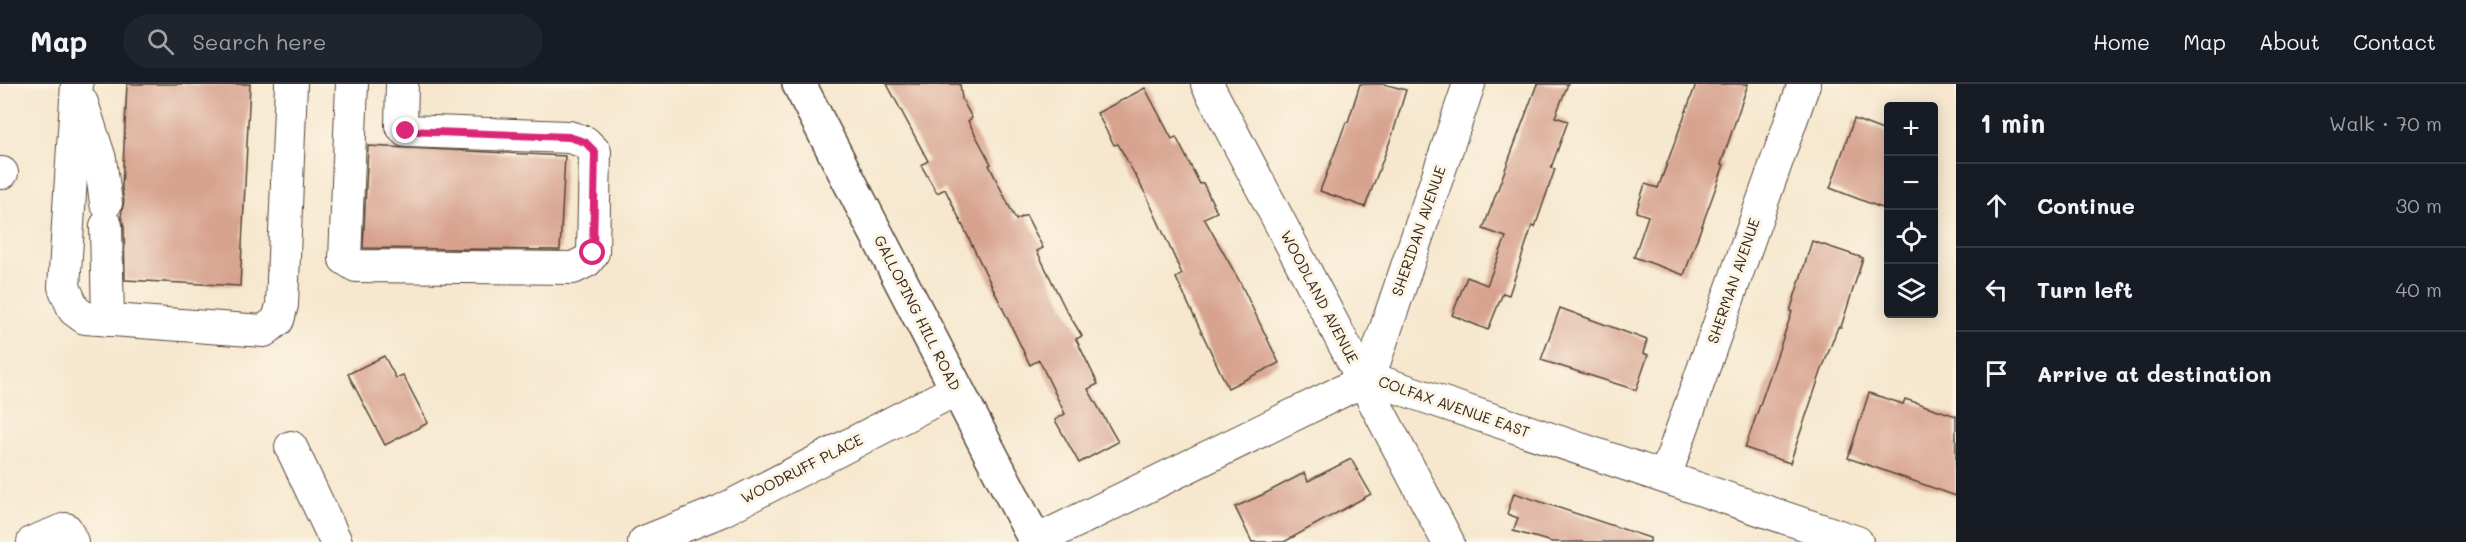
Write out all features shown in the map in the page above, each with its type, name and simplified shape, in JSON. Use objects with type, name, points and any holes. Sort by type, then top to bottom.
[{"type":"main road","name":"GALLOPING HILL ROAD","points":[[798,84],[1036,542]]},
{"type":"street","points":[[77,86],[64,286],[74,310],[85,318],[264,331],[278,320],[282,305],[291,84]]},
{"type":"street","points":[[352,84],[345,259],[356,266],[573,268],[587,261],[593,253],[595,152],[585,142],[569,137],[406,131],[401,124],[402,84]]},
{"type":"street","name":"WOODLAND AVENUE","points":[[1207,84],[1366,379],[1448,542]]},
{"type":"street","name":"SHERIDAN AVENUE","points":[[1366,379],[1469,84]]},
{"type":"street","name":"SHERMAN AVENUE","points":[[1665,477],[1804,84]]},
{"type":"street","points":[[77,86],[100,159],[106,214],[108,320]]},
{"type":"street","name":"COLFAX AVENUE EAST","points":[[1036,542],[1366,379],[1857,542]]},
{"type":"street","name":"WOODRUFF PLACE","points":[[644,542],[721,511],[957,389]]},
{"type":"street","points":[[291,447],[336,542]]},
{"type":"street","points":[[33,542],[66,529],[72,542]]},
{"type":"building","points":[[127,84],[250,84],[240,286],[125,280],[124,226],[121,216],[124,201],[122,188]]},
{"type":"building","points":[[887,84],[960,84],[962,99],[972,118],[968,121],[991,164],[989,165],[1016,220],[1026,215],[1043,248],[1037,251],[1065,308],[1082,336],[1076,339],[1098,384],[1088,389],[1118,442],[1079,463],[1055,420],[1065,414],[1039,360],[1030,365],[945,189],[937,193],[921,165],[928,161]]},
{"type":"building","points":[[1360,84],[1384,84],[1406,90],[1393,133],[1365,207],[1320,191],[1346,122],[1348,122]]},
{"type":"building","points":[[1537,84],[1568,84],[1555,117],[1568,121],[1551,168],[1555,169],[1535,227],[1532,226],[1509,295],[1503,293],[1488,330],[1452,315],[1467,277],[1487,285],[1506,237],[1483,229]]},
{"type":"building","points":[[1696,84],[1748,84],[1721,164],[1724,165],[1684,275],[1634,257],[1648,216],[1636,212],[1645,184],[1658,188]]},
{"type":"building","points":[[1145,88],[1172,139],[1176,137],[1200,184],[1203,183],[1217,212],[1204,218],[1240,282],[1279,363],[1228,388],[1176,278],[1182,274],[1146,195],[1118,144],[1114,145],[1097,113]]},
{"type":"building","points":[[1854,119],[1884,130],[1884,202],[1882,208],[1830,188]]},
{"type":"building","points":[[368,146],[565,156],[560,250],[363,248]]},
{"type":"building","points":[[1812,241],[1863,258],[1841,327],[1838,327],[1821,372],[1790,463],[1745,448],[1792,312],[1790,311]]},
{"type":"building","points":[[1560,308],[1647,340],[1643,353],[1648,355],[1636,390],[1541,360]]},
{"type":"building","points":[[384,356],[396,378],[403,375],[428,423],[385,445],[348,374]]},
{"type":"building","points":[[1869,393],[1903,404],[1905,399],[1956,416],[1956,496],[1848,458]]},
{"type":"building","points":[[1351,459],[1371,494],[1284,542],[1252,542],[1235,507],[1304,473],[1308,481]]},
{"type":"building","points":[[1514,493],[1650,538],[1650,542],[1552,542],[1513,531],[1518,518],[1507,514]]},
{"type":"route","points":[[406,131],[569,137],[585,142],[595,152],[593,253]]}]
